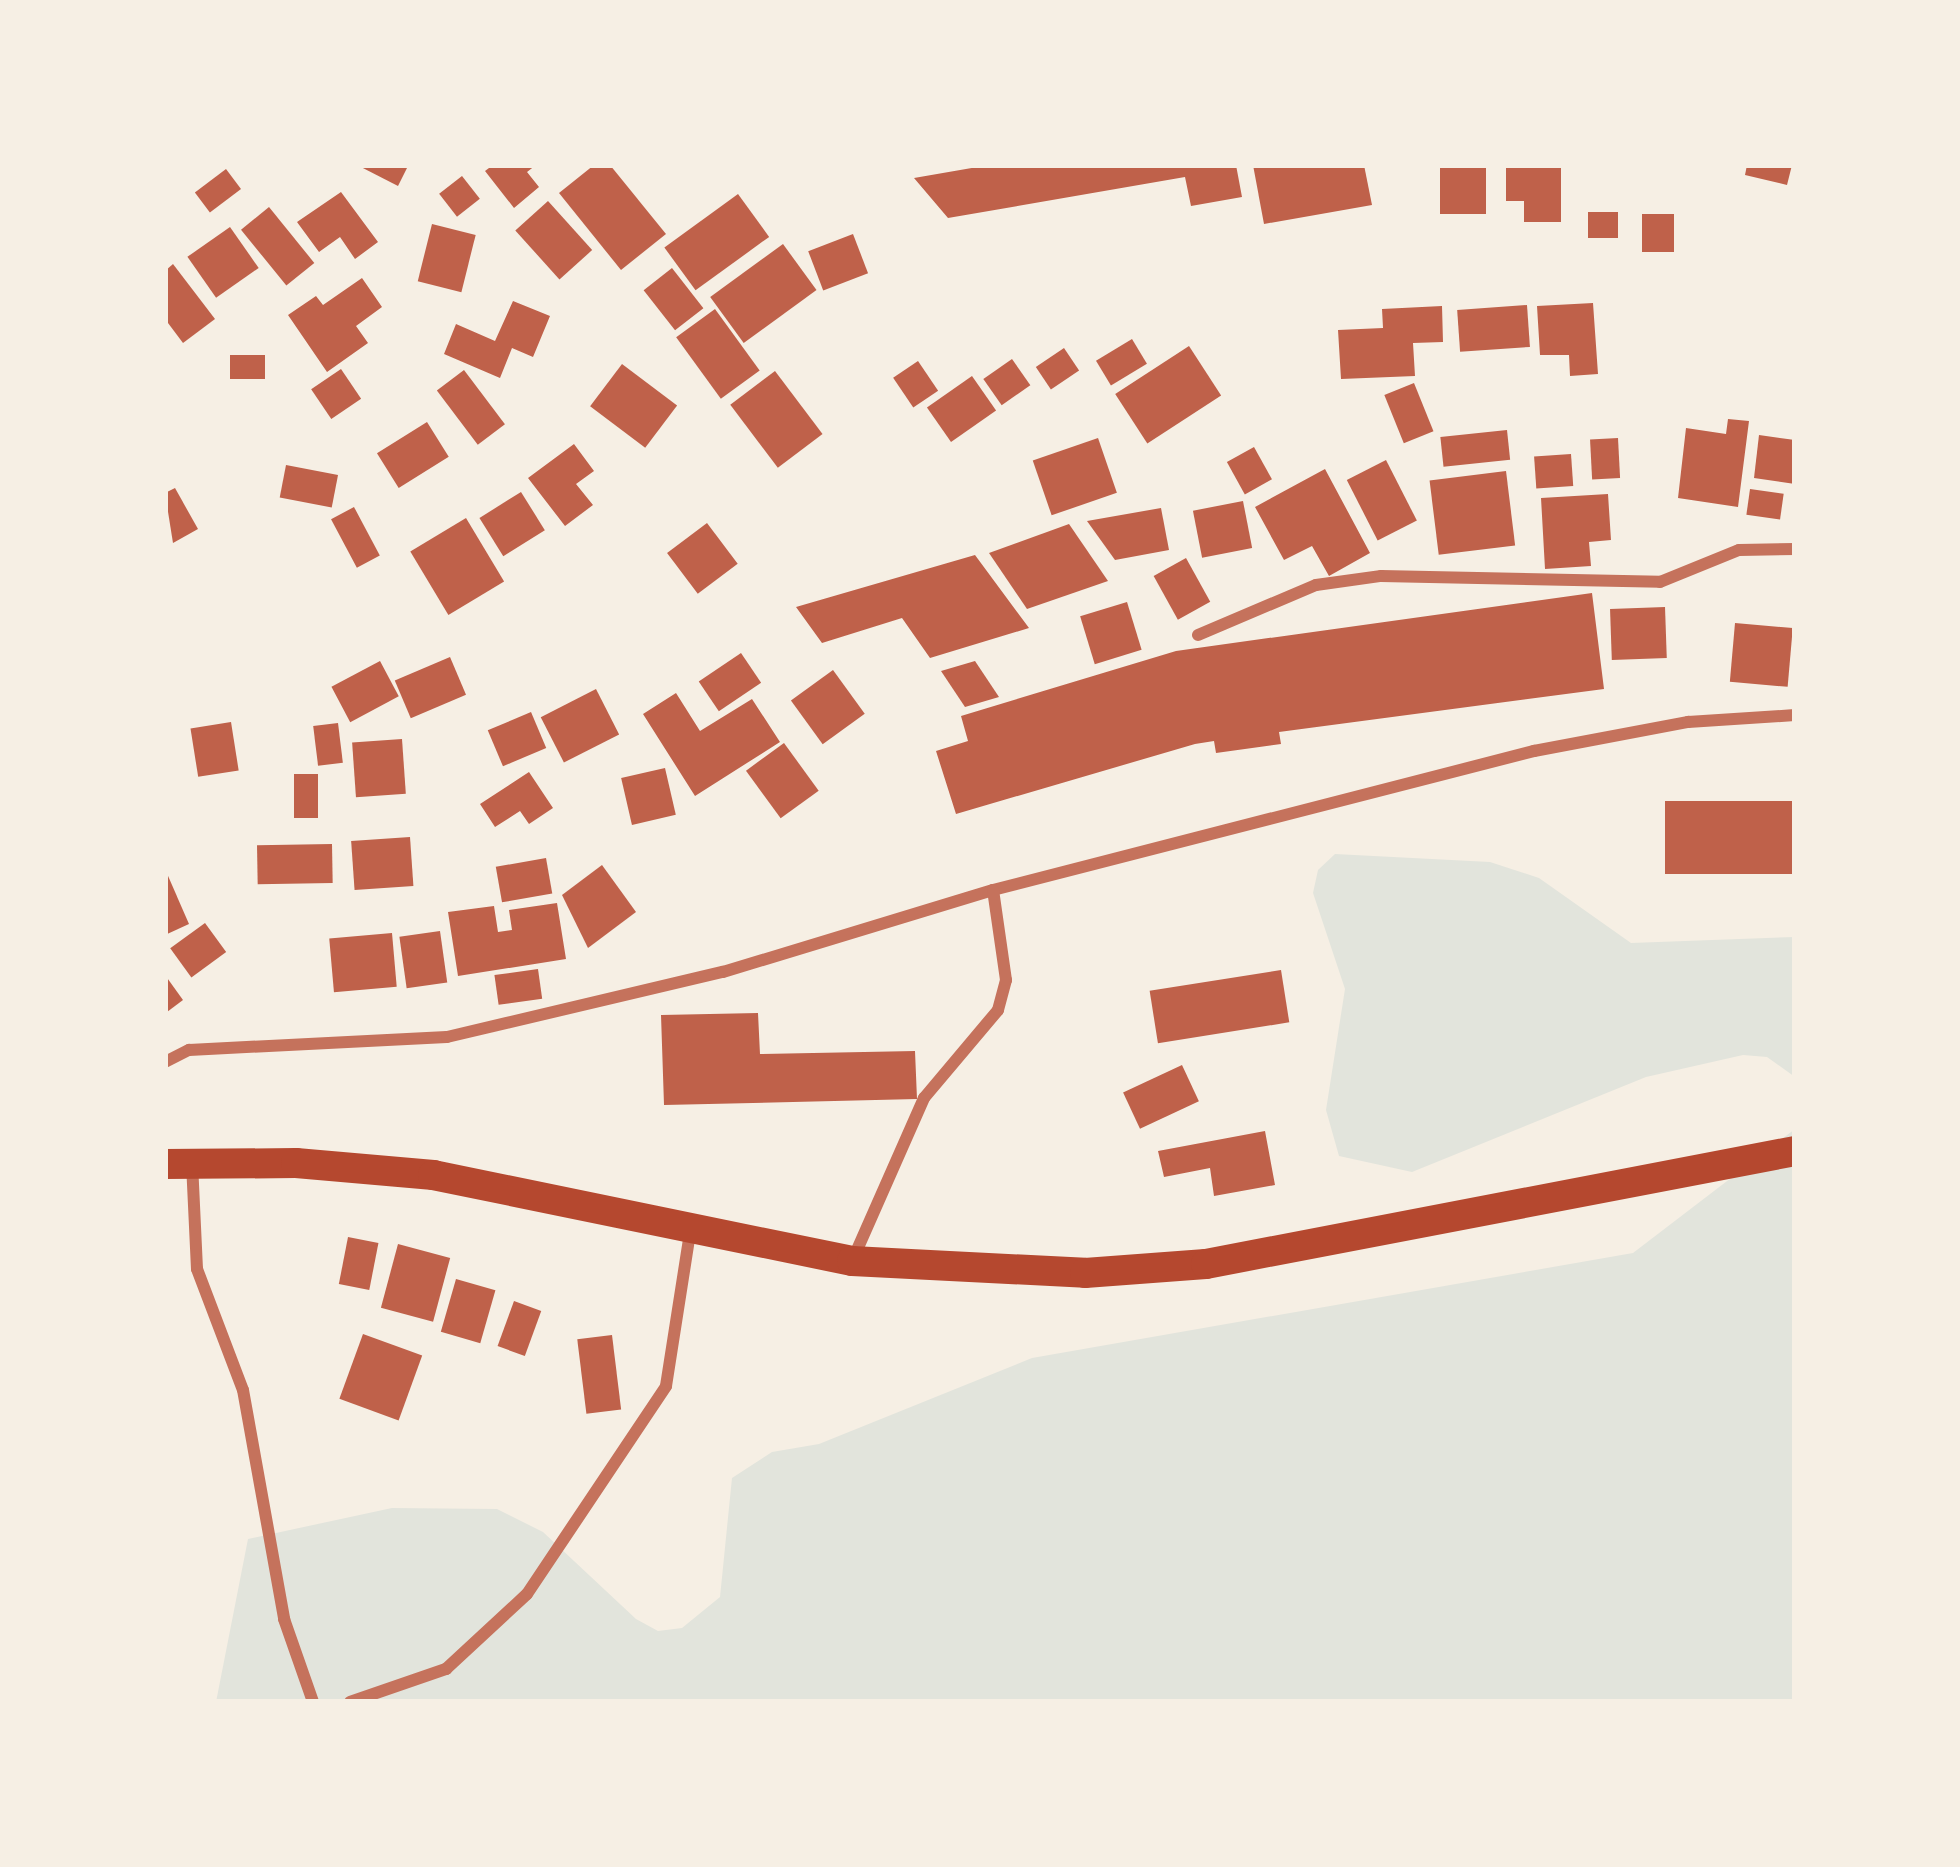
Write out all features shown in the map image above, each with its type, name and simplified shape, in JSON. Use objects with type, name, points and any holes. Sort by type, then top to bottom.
[{"type":"main road","points":[[178,1163],[433,1175],[550,1195],[690,1232],[852,1261],[1085,1273],[1206,1264],[1795,1151]]},
{"type":"street","points":[[1198,635],[1316,585],[1381,576],[1660,582],[1739,550],[1795,549]]},
{"type":"street","points":[[165,1062],[189,1050],[447,1037],[723,972],[993,890],[1534,751],[1688,722],[1795,715]]},
{"type":"street","points":[[852,1261],[924,1098],[998,1010],[1006,980],[993,890]]},
{"type":"street","points":[[178,1163],[197,1269],[242,1390],[284,1619],[313,1702]]},
{"type":"street","points":[[350,1702],[446,1669],[526,1594],[666,1386],[690,1232]]},
{"type":"shaded area","points":[[1335,854],[1490,862],[1539,878],[1631,943],[1795,937],[1795,1077],[1767,1057],[1743,1055],[1646,1077],[1412,1172],[1339,1156],[1326,1110],[1345,989],[1313,893],[1318,870]]},
{"type":"shaded area","points":[[1795,1129],[1795,1702],[216,1702],[248,1539],[392,1508],[497,1509],[543,1532],[636,1619],[658,1631],[682,1628],[720,1597],[732,1478],[772,1452],[819,1444],[1032,1358],[1633,1253]]},
{"type":"building","points":[[357,165],[401,165],[407,168],[398,186]]},
{"type":"building","points":[[493,165],[536,165],[527,172],[539,187],[514,208],[485,171]]},
{"type":"building","points":[[594,165],[610,165],[666,234],[621,270],[559,193]]},
{"type":"building","points":[[989,165],[1236,165],[1242,197],[1191,206],[1185,177],[948,218],[914,178]]},
{"type":"building","points":[[1253,165],[1364,165],[1372,205],[1264,224]]},
{"type":"building","points":[[1440,165],[1486,165],[1486,214],[1440,214]]},
{"type":"building","points":[[1506,165],[1561,165],[1561,222],[1524,222],[1524,201],[1506,201]]},
{"type":"building","points":[[1747,165],[1792,165],[1787,185],[1745,175]]},
{"type":"building","points":[[226,169],[241,189],[210,212],[195,192]]},
{"type":"building","points":[[462,176],[480,199],[457,217],[439,194]]},
{"type":"building","points":[[341,192],[378,242],[355,259],[340,237],[319,252],[297,222]]},
{"type":"building","points":[[738,194],[769,237],[696,290],[664,247]]},
{"type":"building","points":[[548,201],[592,250],[559,279],[515,230]]},
{"type":"building","points":[[269,207],[314,263],[286,286],[241,230]]},
{"type":"building","points":[[1588,212],[1618,212],[1618,238],[1588,238]]},
{"type":"building","points":[[1642,214],[1674,214],[1674,252],[1642,252]]},
{"type":"building","points":[[432,224],[476,235],[461,292],[418,281]]},
{"type":"building","points":[[230,227],[259,268],[216,298],[187,257]]},
{"type":"building","points":[[853,234],[868,273],[823,290],[808,251]]},
{"type":"building","points":[[783,244],[817,290],[744,343],[710,297]]},
{"type":"building","points":[[173,264],[215,319],[183,343],[165,319],[165,271]]},
{"type":"building","points":[[672,268],[703,308],[675,330],[644,290]]},
{"type":"building","points":[[362,278],[382,307],[356,326],[368,343],[327,372],[288,315],[316,296],[323,305]]},
{"type":"building","points":[[513,301],[550,316],[533,357],[512,348],[500,378],[444,354],[456,324],[495,341]]},
{"type":"building","points":[[1593,303],[1598,374],[1570,376],[1569,355],[1540,355],[1537,306]]},
{"type":"building","points":[[1527,305],[1530,347],[1460,352],[1457,310]]},
{"type":"building","points":[[1442,306],[1443,342],[1413,343],[1415,376],[1341,379],[1338,330],[1383,328],[1382,309]]},
{"type":"building","points":[[715,309],[760,370],[721,399],[676,337]]},
{"type":"building","points":[[1132,339],[1147,364],[1111,385],[1096,361]]},
{"type":"building","points":[[1189,346],[1221,395],[1147,443],[1115,394]]},
{"type":"building","points":[[1064,348],[1079,370],[1051,389],[1036,367]]},
{"type":"building","points":[[230,355],[265,355],[265,379],[230,379]]},
{"type":"building","points":[[1012,359],[1030,385],[1002,405],[983,379]]},
{"type":"building","points":[[918,361],[938,391],[913,408],[893,378]]},
{"type":"building","points":[[622,364],[677,406],[645,448],[590,406]]},
{"type":"building","points":[[341,369],[361,399],[331,419],[311,389]]},
{"type":"building","points":[[464,370],[505,424],[478,445],[437,390]]},
{"type":"building","points":[[775,371],[823,434],[778,468],[730,405]]},
{"type":"building","points":[[972,376],[996,410],[951,442],[927,408]]},
{"type":"building","points":[[1414,383],[1433,431],[1404,443],[1384,395]]},
{"type":"building","points":[[1728,419],[1749,421],[1738,507],[1678,498],[1686,428],[1726,434]]},
{"type":"building","points":[[427,422],[449,457],[399,488],[377,453]]},
{"type":"building","points":[[1507,430],[1510,460],[1444,467],[1440,437]]},
{"type":"building","points":[[1759,435],[1795,440],[1795,484],[1754,478]]},
{"type":"building","points":[[1098,438],[1117,493],[1052,515],[1033,460]]},
{"type":"building","points":[[1618,438],[1620,478],[1592,479],[1590,439]]},
{"type":"building","points":[[574,444],[594,471],[576,484],[593,505],[565,526],[528,478]]},
{"type":"building","points":[[1254,447],[1272,479],[1245,494],[1227,462]]},
{"type":"building","points":[[1571,454],[1573,486],[1536,489],[1534,457]]},
{"type":"building","points":[[1386,460],[1417,521],[1378,541],[1347,480]]},
{"type":"building","points":[[286,465],[338,475],[332,508],[280,497]]},
{"type":"building","points":[[1325,469],[1370,553],[1329,576],[1312,546],[1284,560],[1255,507]]},
{"type":"building","points":[[1506,471],[1515,545],[1439,555],[1430,480]]},
{"type":"building","points":[[175,488],[198,529],[173,543],[165,493]]},
{"type":"building","points":[[1750,489],[1784,494],[1780,519],[1746,515]]},
{"type":"building","points":[[521,492],[545,530],[503,556],[479,518]]},
{"type":"building","points":[[1608,494],[1611,540],[1589,542],[1591,566],[1545,569],[1541,498]]},
{"type":"building","points":[[1243,501],[1252,548],[1202,558],[1193,511]]},
{"type":"building","points":[[354,507],[380,556],[357,568],[331,519]]},
{"type":"building","points":[[1161,508],[1169,550],[1115,560],[1087,521]]},
{"type":"building","points":[[466,518],[504,581],[448,615],[410,551]]},
{"type":"building","points":[[707,523],[738,564],[698,594],[667,553]]},
{"type":"building","points":[[1069,524],[1108,581],[1027,609],[989,553]]},
{"type":"building","points":[[975,555],[1029,628],[930,658],[902,618],[822,643],[796,607]]},
{"type":"building","points":[[1186,558],[1210,602],[1178,620],[1154,576]]},
{"type":"building","points":[[1592,593],[1604,689],[1279,732],[1281,744],[1216,753],[1214,741],[1195,744],[956,814],[936,751],[968,741],[961,716],[1176,651]]},
{"type":"building","points":[[1127,602],[1142,650],[1095,664],[1080,616]]},
{"type":"building","points":[[1665,607],[1667,658],[1612,660],[1610,609]]},
{"type":"building","points":[[1735,623],[1793,628],[1788,687],[1730,682]]},
{"type":"building","points":[[741,653],[761,683],[719,711],[699,682]]},
{"type":"building","points":[[450,657],[466,695],[411,718],[395,680]]},
{"type":"building","points":[[380,661],[399,696],[350,722],[331,687]]},
{"type":"building","points":[[975,661],[999,697],[965,707],[941,671]]},
{"type":"building","points":[[833,670],[865,714],[823,744],[791,701]]},
{"type":"building","points":[[596,689],[619,734],[564,763],[541,717]]},
{"type":"building","points":[[676,693],[700,731],[752,699],[780,742],[695,796],[643,714]]},
{"type":"building","points":[[531,712],[546,748],[503,766],[488,730]]},
{"type":"building","points":[[231,722],[239,770],[198,777],[191,728]]},
{"type":"building","points":[[338,723],[343,763],[318,766],[313,726]]},
{"type":"building","points":[[402,739],[406,794],[356,797],[352,742]]},
{"type":"building","points":[[784,743],[819,791],[781,818],[746,771]]},
{"type":"building","points":[[665,768],[676,815],[632,825],[621,778]]},
{"type":"building","points":[[529,772],[553,808],[529,824],[520,811],[495,827],[480,804]]},
{"type":"building","points":[[294,774],[318,774],[318,818],[294,818]]},
{"type":"building","points":[[1665,801],[1795,801],[1795,874],[1665,874]]},
{"type":"building","points":[[410,837],[413,886],[355,890],[351,841]]},
{"type":"building","points":[[332,844],[333,883],[258,884],[257,845]]},
{"type":"building","points":[[546,858],[552,893],[502,902],[496,867]]},
{"type":"building","points":[[602,865],[636,912],[588,948],[562,895]]},
{"type":"building","points":[[165,869],[189,924],[165,935]]},
{"type":"building","points":[[557,903],[566,959],[458,976],[448,912],[494,906],[498,932],[512,930],[509,910]]},
{"type":"building","points":[[205,923],[226,952],[191,977],[170,948]]},
{"type":"building","points":[[440,931],[447,982],[407,988],[399,937]]},
{"type":"building","points":[[392,933],[397,987],[334,992],[329,938]]},
{"type":"building","points":[[538,969],[542,999],[499,1005],[494,975]]},
{"type":"building","points":[[1281,970],[1289,1022],[1158,1043],[1150,991]]},
{"type":"building","points":[[165,975],[183,1000],[167,1012],[165,1009]]},
{"type":"building","points":[[758,1013],[760,1054],[915,1051],[917,1099],[664,1105],[661,1015]]},
{"type":"building","points":[[1182,1065],[1199,1101],[1140,1129],[1123,1092]]},
{"type":"building","points":[[1265,1131],[1275,1185],[1214,1196],[1210,1168],[1164,1177],[1158,1151]]},
{"type":"building","points":[[348,1237],[378,1243],[369,1290],[339,1284]]},
{"type":"building","points":[[398,1244],[450,1258],[433,1322],[381,1308]]},
{"type":"building","points":[[456,1279],[495,1290],[480,1343],[441,1332]]},
{"type":"building","points":[[514,1301],[541,1311],[525,1356],[498,1346]]},
{"type":"building","points":[[363,1334],[422,1356],[399,1420],[339,1399]]},
{"type":"building","points":[[612,1335],[621,1409],[586,1414],[577,1339]]}]
